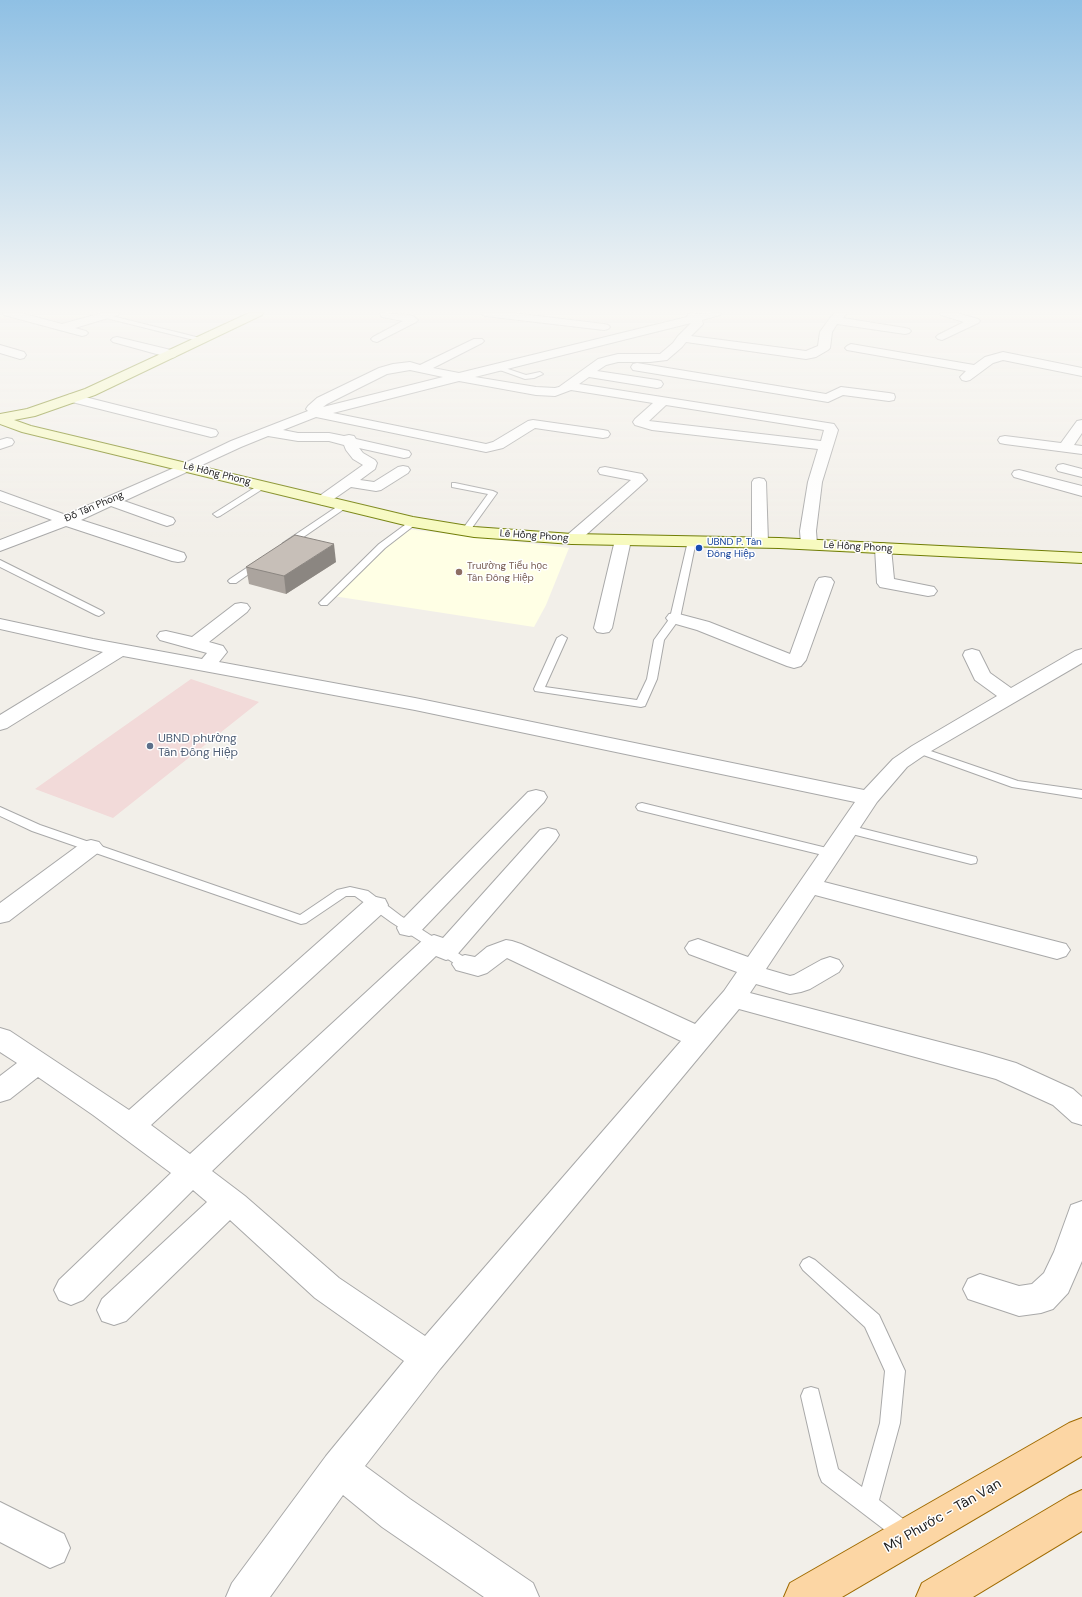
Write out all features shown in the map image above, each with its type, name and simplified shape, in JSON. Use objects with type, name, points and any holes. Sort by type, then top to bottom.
[{"type":"main road","points":[[0,419],[30,413],[101,388]]},
{"type":"main road","name":"Lê Hồng Phong","points":[[0,419],[27,429],[265,485],[413,522],[466,530],[572,539],[760,542],[1082,558]]},
{"type":"main road","name":"Mỹ Phước - Tân Vạn","points":[[804,1597],[1082,1436]]},
{"type":"main road","points":[[936,1597],[1082,1509]]},
{"type":"street","points":[[315,409],[328,398],[351,388]]},
{"type":"street","points":[[315,409],[414,388]]},
{"type":"street","points":[[518,388],[546,393],[563,390],[566,388]]},
{"type":"street","points":[[578,388],[829,427],[831,430],[815,482],[808,531],[810,544]]},
{"type":"street","points":[[762,388],[828,398]]},
{"type":"street","points":[[818,408],[828,398],[841,390],[888,397]]},
{"type":"street","points":[[73,398],[211,433]]},
{"type":"street","points":[[663,401],[640,422],[652,426],[826,446]]},
{"type":"street","points":[[315,409],[356,422],[486,448],[498,445],[533,424],[602,434]]},
{"type":"street","name":"Đỗ Tấn Phong","points":[[0,546],[111,501],[236,444],[267,432],[315,409]]},
{"type":"street","points":[[323,500],[370,466],[370,463],[358,456],[349,442],[356,422]]},
{"type":"street","points":[[1064,448],[1082,424]]},
{"type":"street","points":[[267,432],[298,436],[325,436],[404,454]]},
{"type":"street","points":[[1005,440],[1082,450]]},
{"type":"street","points":[[1064,468],[1082,473]]},
{"type":"street","points":[[348,482],[376,487],[403,470]]},
{"type":"street","points":[[572,539],[640,480],[637,477],[604,471]]},
{"type":"street","points":[[1019,474],[1082,491]]},
{"type":"street","points":[[759,482],[760,542]]},
{"type":"street","points":[[0,496],[65,520],[178,557]]},
{"type":"street","points":[[111,501],[167,521]]},
{"type":"street","points":[[603,628],[622,540]]},
{"type":"street","points":[[883,548],[886,583],[928,591]]},
{"type":"street","points":[[675,618],[703,626],[794,662],[797,660],[824,582]]},
{"type":"street","points":[[195,644],[241,608]]},
{"type":"street","points":[[0,624],[120,650],[415,704],[869,798]]},
{"type":"street","points":[[166,636],[216,650],[218,652],[206,666]]},
{"type":"street","points":[[0,724],[120,650]]},
{"type":"street","points":[[972,655],[982,676],[1011,696]]},
{"type":"street","points":[[246,1597],[339,1469],[428,1358],[733,998],[869,798],[900,763],[919,750],[1082,655]]},
{"type":"street","points":[[409,928],[536,797]]},
{"type":"street","points":[[71,1290],[191,1172],[448,953],[548,835]]},
{"type":"street","points":[[0,915],[90,847]]},
{"type":"street","points":[[809,886],[1057,950]]},
{"type":"street","points":[[130,1126],[376,905]]},
{"type":"street","points":[[698,948],[751,971],[790,985],[801,983],[830,966]]},
{"type":"street","points":[[448,953],[478,968],[496,953],[506,949],[512,950],[699,1038]]},
{"type":"street","points":[[733,998],[982,1063],[1063,1097],[1082,1114]]},
{"type":"street","points":[[0,1038],[130,1126],[230,1201],[327,1288],[428,1358]]},
{"type":"street","points":[[0,1091],[37,1063]]},
{"type":"street","points":[[114,1310],[230,1201]]},
{"type":"street","points":[[980,1289],[1019,1300],[1041,1298],[1056,1283],[1070,1252],[1082,1214]]},
{"type":"street","points":[[339,1469],[396,1513],[519,1597]]},
{"type":"street","points":[[0,1521],[50,1548]]},
{"type":"lane","points":[[217,514],[265,485]]},
{"type":"lane","points":[[454,485],[493,493],[466,530]]},
{"type":"lane","points":[[233,581],[344,505]]},
{"type":"lane","points":[[324,602],[382,546],[413,522]]},
{"type":"lane","points":[[295,539],[310,542]]},
{"type":"lane","points":[[562,638],[539,689],[641,704],[652,679],[659,640],[675,618],[692,540]]},
{"type":"lane","points":[[0,563],[98,613]]},
{"type":"lane","points":[[919,750],[1016,784],[1082,794]]},
{"type":"lane","points":[[642,807],[831,853]]},
{"type":"lane","points":[[0,811],[36,828],[301,920],[342,893],[350,891],[363,894],[409,928],[448,953]]},
{"type":"lane","points":[[848,830],[971,860]]},
{"type":"lane","points":[[809,1265],[872,1321],[895,1372],[890,1423],[867,1504]]},
{"type":"lane","points":[[811,1396],[829,1476],[909,1536]]},
{"type":"shaded area","name":"Truường Tiểu học Tân Đông Hiệp","points":[[407,529],[569,548],[546,605],[534,627],[333,596]]},
{"type":"shaded area","name":"UBND phường Tân Đông Hiệp","points":[[191,679],[259,702],[113,818],[35,789]]},
{"type":"building","points":[[295,535],[334,544],[284,576],[246,567]]},
{"type":"place","name":"UBND P. Tân Đông Hiệp","points":[[699,548]]},
{"type":"place","name":"Truường Tiểu học Tân Đông Hiệp","points":[[459,572]]},
{"type":"place","name":"UBND phường Tân Đông Hiệp","points":[[150,746]]}]
